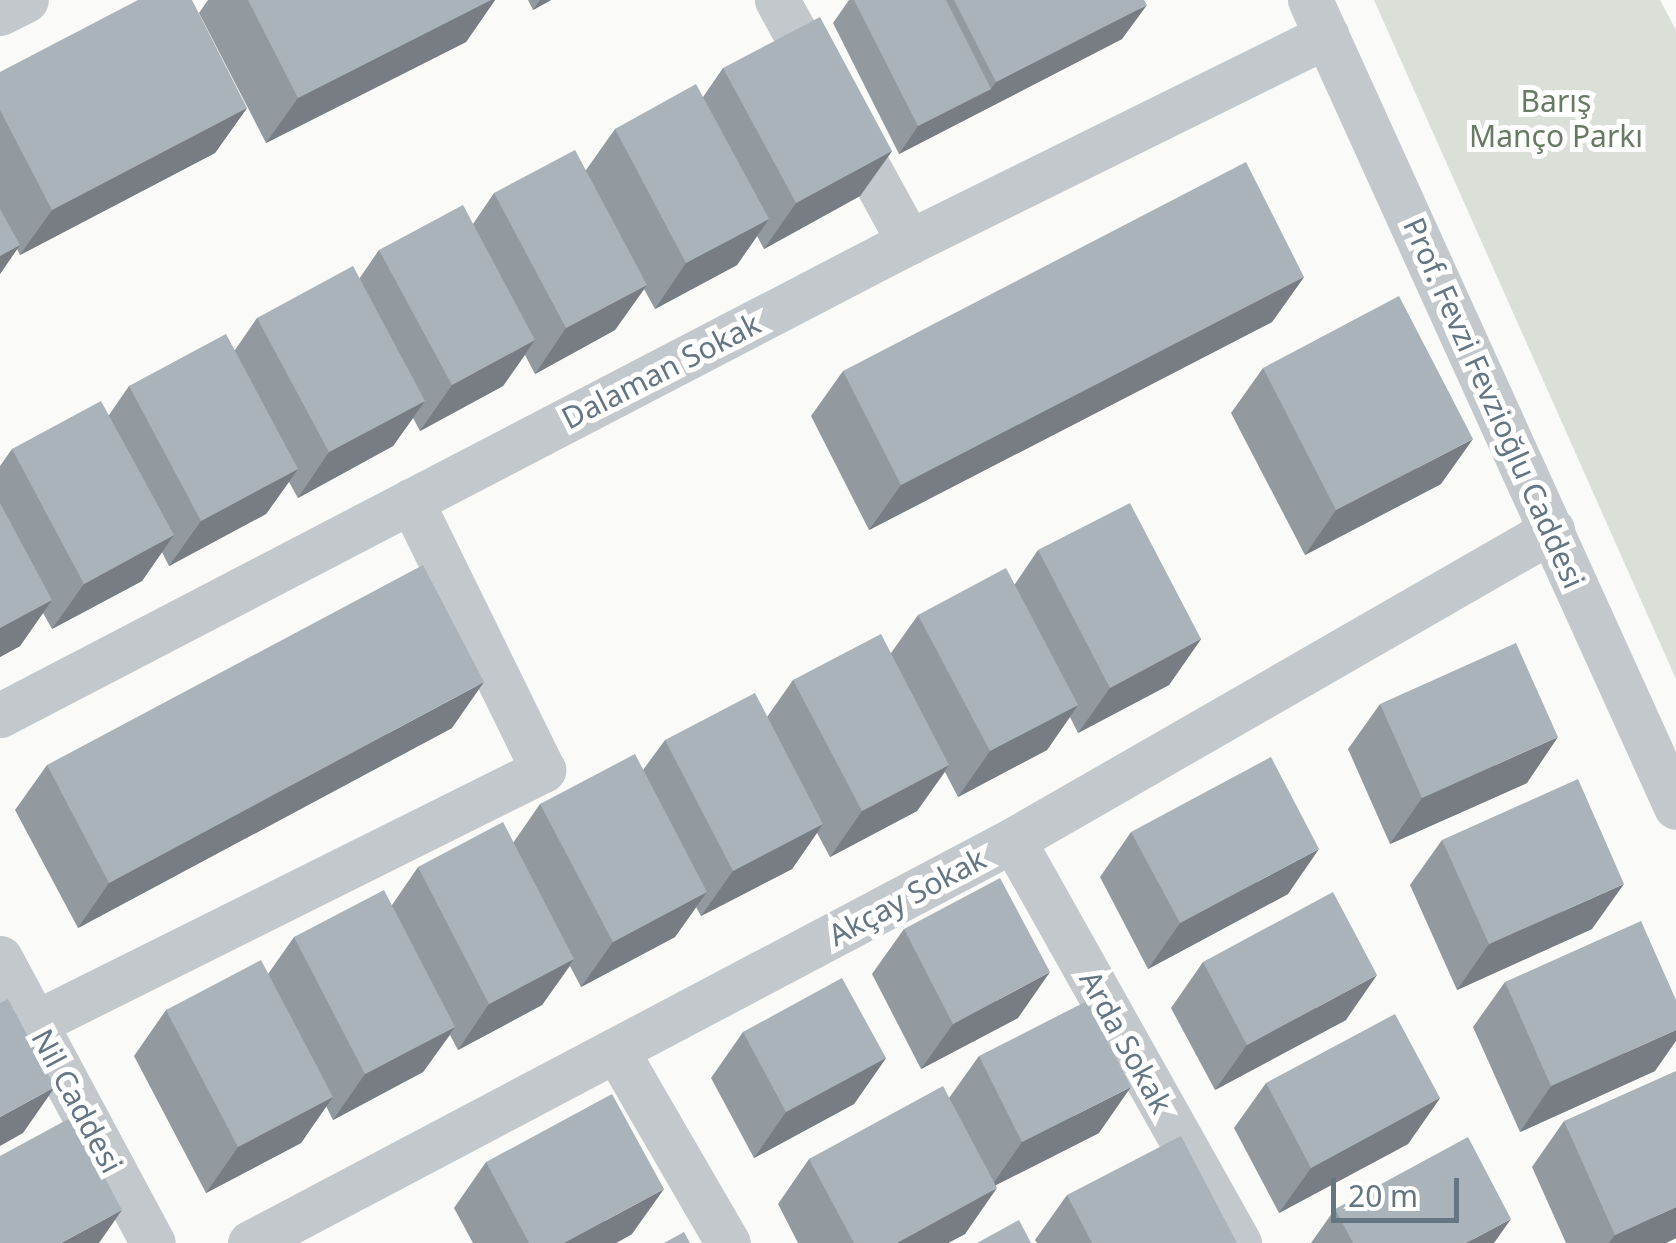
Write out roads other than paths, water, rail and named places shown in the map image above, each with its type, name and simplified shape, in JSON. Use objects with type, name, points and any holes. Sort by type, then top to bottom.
[{"type":"street","points":[[0,13],[26,0]]},
{"type":"street","points":[[777,0],[909,242]]},
{"type":"street","name":"Dalaman Sokak","points":[[0,715],[909,242],[1319,18]]},
{"type":"street","name":"Prof. Fevzi Fevzioğlu Caddesi","points":[[1319,18],[1676,807]]},
{"type":"street","points":[[35,1024],[543,770],[411,502]]},
{"type":"street","name":"Akçay Sokak","points":[[250,1243],[1013,840],[1552,530]]},
{"type":"street","name":"Arda Sokak","points":[[1013,840],[1238,1243]]},
{"type":"street","name":"Nil Caddesi","points":[[0,958],[153,1243]]},
{"type":"street","points":[[616,1050],[728,1243]]},
{"type":"park label","name":"Barış Manço Parkı","points":[[1556,118]]}]
